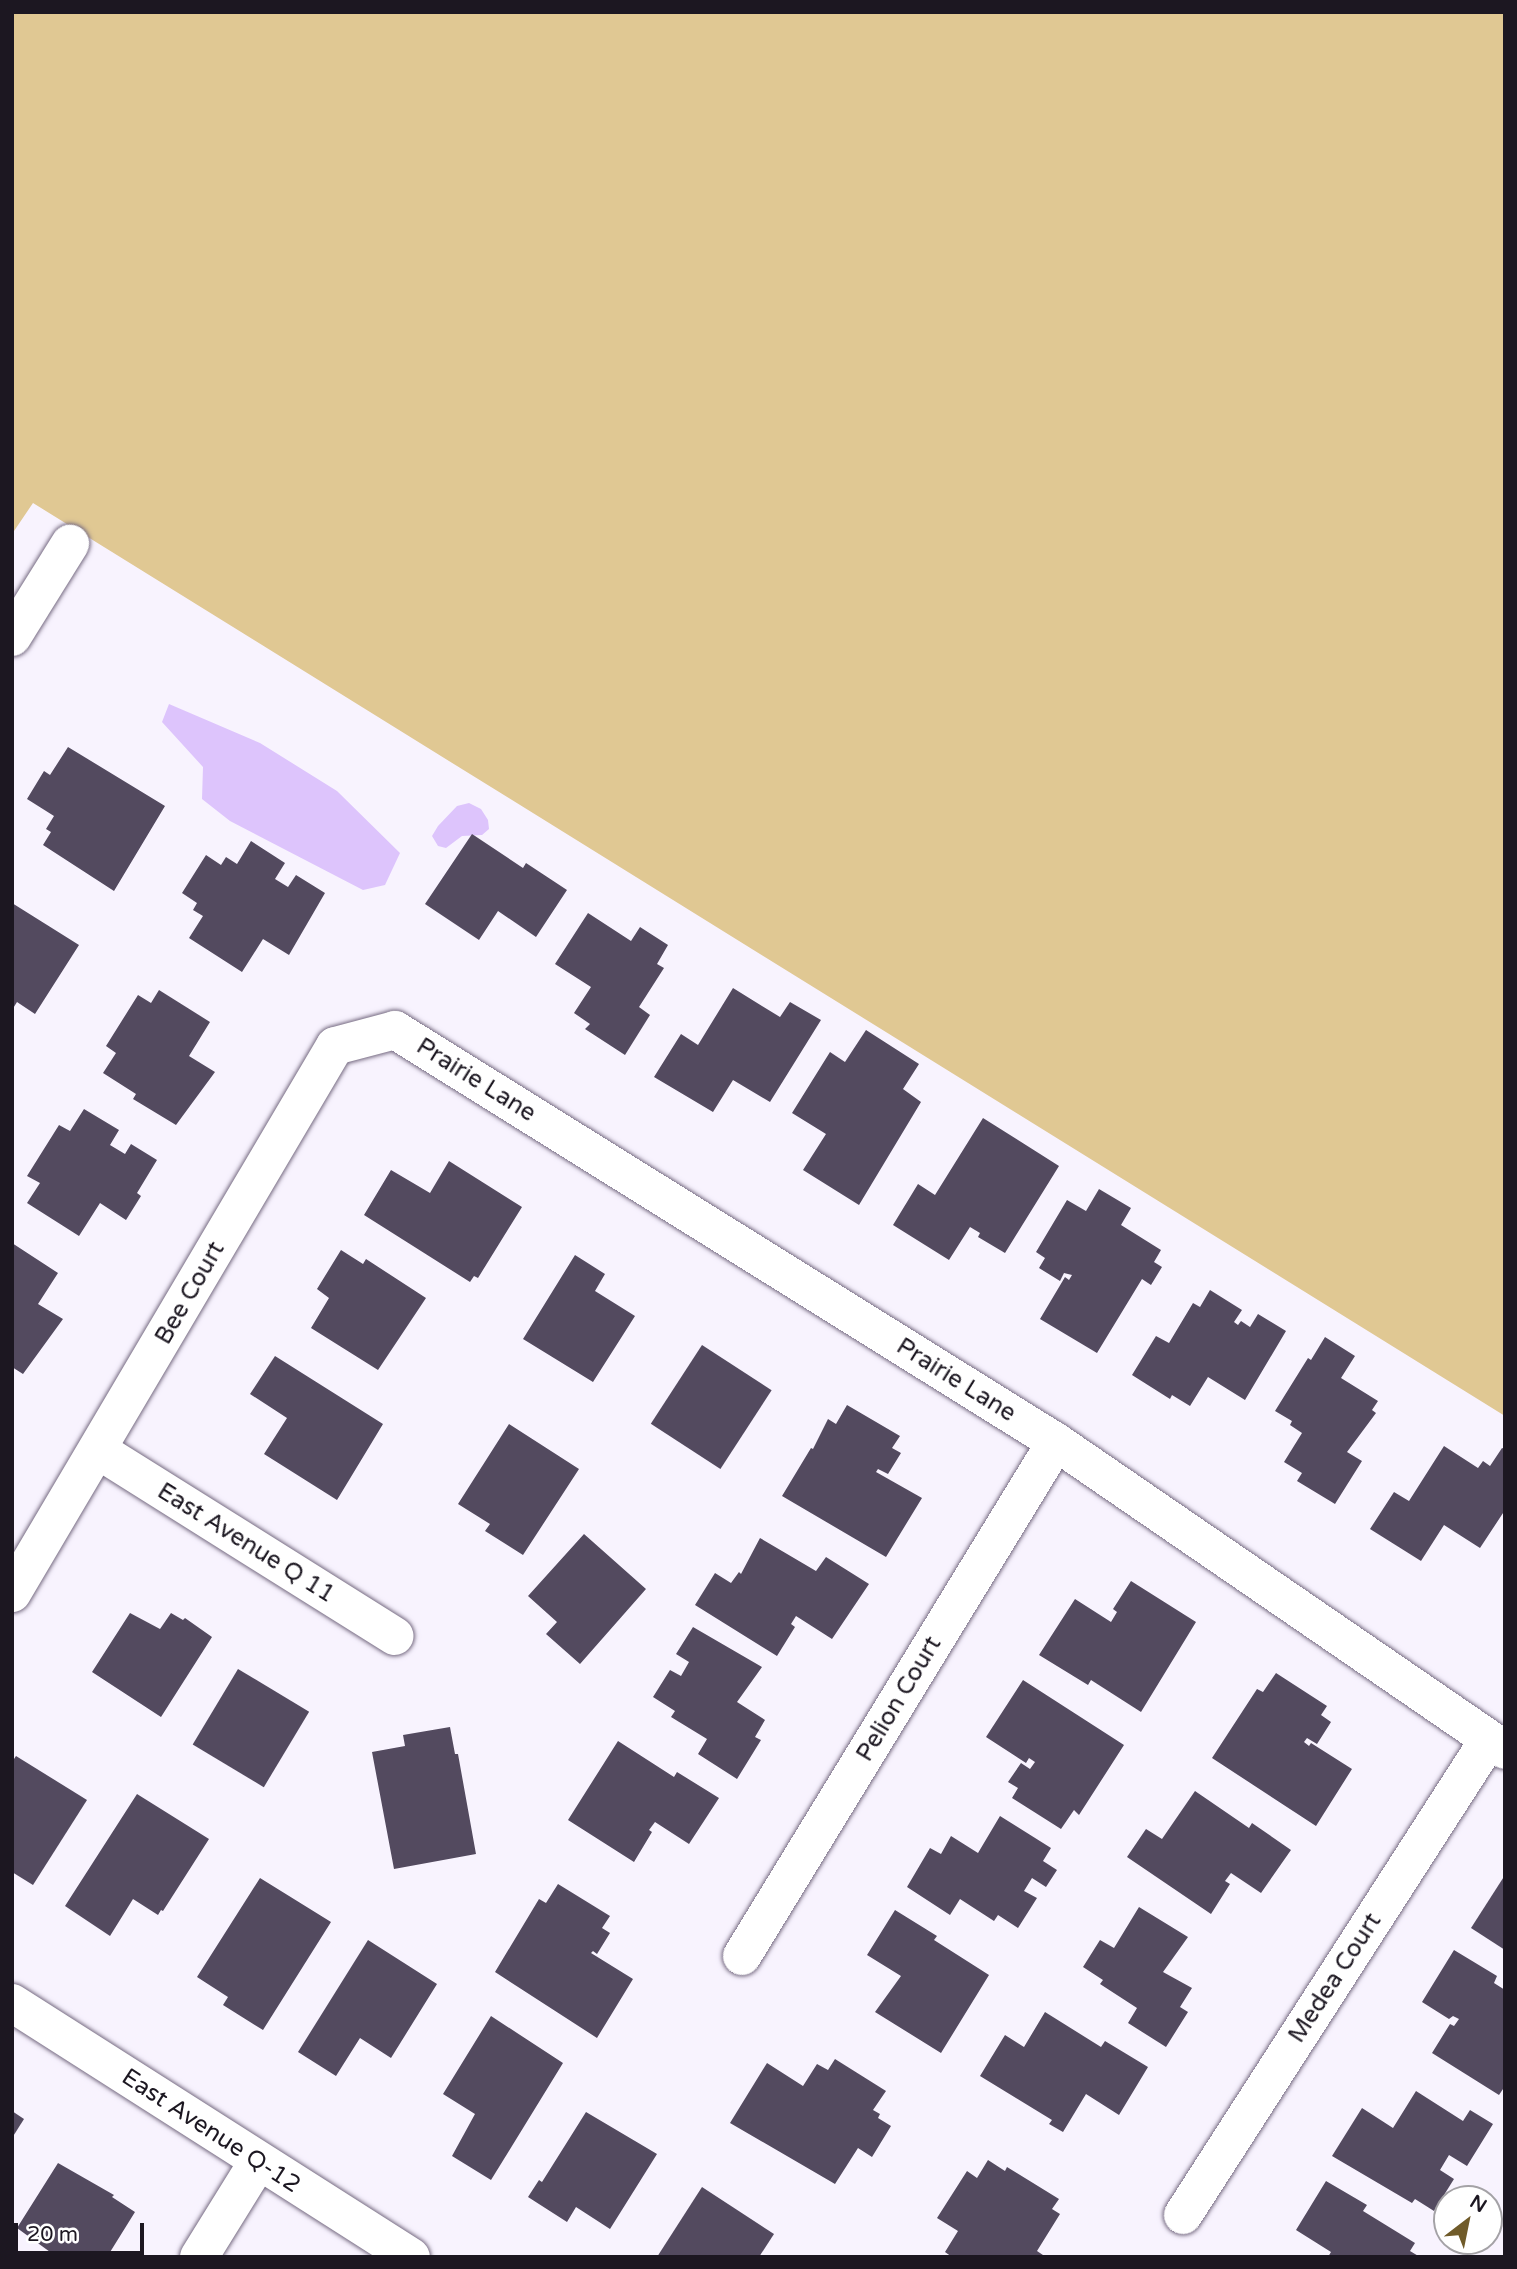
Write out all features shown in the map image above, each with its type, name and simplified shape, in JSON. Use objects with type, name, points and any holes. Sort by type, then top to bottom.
[{"type":"street","points":[[12,637],[70,544]]},
{"type":"street","name":"Prairie Lane","points":[[395,1030],[1056,1442],[1496,1746]]},
{"type":"street","name":"Bee Court","points":[[12,1592],[335,1046],[395,1030]]},
{"type":"street","name":"Pelion Court","points":[[742,1956],[1056,1442]]},
{"type":"street","name":"East Avenue Q 11","points":[[98,1450],[395,1636]]},
{"type":"street","name":"Medea Court","points":[[1183,2215],[1496,1746]]},
{"type":"street","name":"East Avenue Q-12","points":[[12,2003],[411,2257]]},
{"type":"street","points":[[199,2257],[258,2162]]},
{"type":"shaded area","points":[[12,12],[1505,12],[1505,1416],[33,503],[12,534]]},
{"type":"shaded area","points":[[169,704],[260,743],[337,791],[400,853],[385,885],[363,890],[230,821],[202,799],[203,767],[162,722]]},
{"type":"shaded area","points":[[469,803],[481,809],[488,820],[489,829],[482,835],[462,836],[446,848],[438,846],[432,836],[438,826],[457,806]]},
{"type":"building","points":[[68,747],[165,806],[114,891],[43,845],[51,832],[46,829],[54,816],[27,799],[44,771],[50,775]]},
{"type":"building","points":[[472,834],[523,868],[526,863],[567,890],[536,937],[498,911],[479,940],[425,904]]},
{"type":"building","points":[[251,841],[285,863],[275,879],[288,887],[296,875],[325,893],[289,955],[263,939],[242,972],[189,938],[203,916],[193,910],[197,903],[182,893],[206,855],[221,865],[226,857],[237,864]]},
{"type":"building","points":[[12,903],[79,945],[35,1014],[17,1002],[12,1010]]},
{"type":"building","points":[[588,913],[631,941],[640,927],[668,945],[657,964],[664,968],[639,1007],[650,1015],[625,1055],[585,1029],[590,1024],[574,1013],[591,987],[555,964]]},
{"type":"building","points":[[733,988],[780,1017],[790,1002],[821,1020],[770,1102],[733,1080],[713,1112],[654,1077],[681,1034],[698,1045]]},
{"type":"building","points":[[159,990],[210,1022],[189,1056],[215,1072],[176,1125],[133,1099],[136,1094],[103,1073],[116,1053],[106,1046],[138,995],[151,1003]]},
{"type":"building","points":[[866,1030],[919,1064],[903,1089],[921,1102],[859,1205],[803,1170],[826,1134],[792,1113],[830,1052],[845,1062]]},
{"type":"building","points":[[84,1109],[119,1130],[110,1145],[125,1154],[131,1144],[157,1160],[137,1193],[141,1196],[126,1220],[100,1203],[79,1236],[27,1203],[40,1183],[27,1176],[59,1125],[70,1131]]},
{"type":"building","points":[[983,1118],[1059,1166],[1005,1253],[978,1237],[980,1233],[970,1227],[949,1260],[893,1225],[918,1184],[935,1195]]},
{"type":"building","points":[[449,1161],[522,1207],[478,1278],[474,1276],[470,1282],[364,1215],[391,1170],[430,1193]]},
{"type":"building","points":[[1099,1189],[1131,1208],[1121,1225],[1161,1250],[1154,1262],[1162,1267],[1151,1285],[1142,1279],[1097,1353],[1040,1319],[1065,1277],[1069,1280],[1072,1275],[1064,1273],[1060,1281],[1039,1268],[1045,1258],[1036,1252],[1067,1200],[1086,1211]]},
{"type":"building","points":[[12,1243],[58,1273],[38,1304],[63,1319],[23,1374],[12,1367]]},
{"type":"building","points":[[341,1250],[363,1264],[366,1259],[426,1298],[378,1370],[311,1328],[329,1298],[317,1289]]},
{"type":"building","points":[[575,1255],[605,1274],[595,1291],[635,1316],[593,1382],[523,1339]]},
{"type":"building","points":[[1210,1290],[1242,1310],[1234,1322],[1238,1325],[1241,1321],[1250,1327],[1258,1314],[1286,1331],[1245,1400],[1208,1377],[1190,1406],[1172,1395],[1170,1399],[1132,1375],[1156,1336],[1169,1343],[1193,1303],[1200,1307]]},
{"type":"building","points":[[1325,1337],[1355,1356],[1341,1378],[1378,1401],[1372,1410],[1376,1413],[1347,1452],[1362,1461],[1335,1504],[1297,1481],[1302,1473],[1284,1462],[1302,1433],[1290,1425],[1292,1421],[1275,1411],[1308,1358],[1311,1360]]},
{"type":"building","points":[[702,1345],[772,1390],[720,1469],[651,1424]]},
{"type":"building","points":[[275,1356],[383,1424],[337,1500],[264,1454],[287,1418],[250,1394]]},
{"type":"building","points":[[847,1405],[900,1436],[892,1448],[901,1453],[888,1474],[878,1469],[876,1472],[922,1498],[886,1557],[782,1496],[811,1448],[813,1449],[828,1419],[836,1424]]},
{"type":"building","points":[[509,1424],[579,1469],[523,1555],[485,1531],[490,1524],[458,1504]]},
{"type":"building","points":[[1444,1446],[1478,1468],[1483,1461],[1490,1466],[1502,1448],[1505,1449],[1505,1510],[1480,1548],[1444,1525],[1421,1561],[1370,1529],[1394,1492],[1409,1501]]},
{"type":"building","points":[[584,1534],[646,1589],[580,1664],[546,1634],[557,1622],[528,1596]]},
{"type":"building","points":[[760,1538],[816,1571],[826,1557],[869,1584],[832,1639],[796,1616],[791,1624],[795,1627],[777,1656],[695,1605],[715,1573],[731,1583],[739,1572],[741,1574]]},
{"type":"building","points":[[1131,1581],[1196,1622],[1141,1712],[1091,1680],[1088,1685],[1039,1655],[1075,1599],[1111,1622],[1117,1612],[1113,1609]]},
{"type":"building","points":[[130,1613],[160,1629],[171,1613],[183,1620],[185,1618],[212,1637],[161,1717],[92,1672]]},
{"type":"building","points":[[693,1627],[762,1667],[737,1702],[765,1720],[755,1737],[761,1740],[737,1779],[698,1754],[707,1739],[671,1717],[675,1711],[653,1697],[670,1670],[681,1676],[689,1662],[676,1654]]},
{"type":"building","points":[[238,1669],[309,1712],[264,1787],[193,1744]]},
{"type":"building","points":[[1276,1673],[1327,1706],[1321,1715],[1331,1722],[1317,1744],[1307,1738],[1304,1742],[1309,1746],[1311,1743],[1352,1769],[1316,1826],[1212,1758],[1257,1689],[1263,1692]]},
{"type":"building","points":[[1023,1680],[1124,1745],[1079,1815],[1074,1810],[1061,1829],[1012,1798],[1018,1788],[1008,1782],[1021,1763],[1030,1769],[1035,1762],[1029,1758],[1026,1763],[986,1737]]},
{"type":"building","points":[[450,1727],[455,1754],[458,1754],[476,1854],[394,1869],[372,1752],[405,1746],[403,1735]]},
{"type":"building","points":[[618,1741],[674,1777],[677,1772],[719,1798],[689,1844],[655,1822],[634,1862],[568,1820]]},
{"type":"building","points":[[16,1756],[87,1800],[33,1885],[12,1872],[12,1762]]},
{"type":"building","points":[[1195,1791],[1249,1828],[1252,1823],[1291,1850],[1261,1893],[1231,1873],[1225,1881],[1230,1884],[1211,1914],[1127,1857],[1146,1829],[1162,1839]]},
{"type":"building","points":[[137,1794],[209,1839],[163,1911],[158,1915],[133,1899],[110,1936],[65,1906]]},
{"type":"building","points":[[1000,1816],[1051,1848],[1043,1861],[1057,1870],[1046,1887],[1032,1878],[1024,1891],[1037,1898],[1018,1928],[998,1915],[994,1921],[960,1899],[950,1915],[907,1887],[930,1848],[941,1854],[951,1836],[978,1853]]},
{"type":"building","points":[[1505,1875],[1505,1950],[1471,1928]]},
{"type":"building","points":[[260,1878],[331,1922],[263,2030],[223,2005],[228,1997],[197,1977]]},
{"type":"building","points":[[558,1884],[610,1916],[602,1928],[610,1933],[597,1954],[593,1951],[591,1953],[633,1979],[597,2038],[495,1972],[539,1899],[546,1903]]},
{"type":"building","points":[[1139,1907],[1188,1937],[1163,1972],[1192,1988],[1180,2007],[1188,2012],[1166,2047],[1128,2023],[1137,2008],[1100,1984],[1103,1980],[1083,1967],[1100,1940],[1114,1948]]},
{"type":"building","points":[[895,1910],[937,1936],[934,1940],[989,1975],[941,2053],[875,2012],[901,1976],[867,1955]]},
{"type":"building","points":[[368,1940],[437,1984],[391,2058],[360,2038],[336,2076],[298,2052]]},
{"type":"building","points":[[1454,1950],[1497,1976],[1494,1983],[1505,1990],[1505,2086],[1499,2095],[1432,2053],[1450,2024],[1454,2026],[1459,2019],[1453,2016],[1449,2019],[1422,2002]]},
{"type":"building","points":[[1045,2012],[1101,2047],[1105,2041],[1148,2067],[1119,2115],[1086,2094],[1063,2132],[1049,2124],[1052,2120],[980,2076],[1005,2035],[1024,2047]]},
{"type":"building","points":[[491,2016],[563,2063],[491,2180],[452,2156],[475,2114],[443,2094]]},
{"type":"building","points":[[835,2059],[886,2091],[873,2110],[880,2114],[878,2118],[891,2126],[872,2157],[858,2148],[835,2184],[730,2123],[767,2063],[803,2086],[817,2064],[828,2070]]},
{"type":"building","points":[[1416,2091],[1463,2121],[1470,2110],[1493,2124],[1467,2166],[1449,2155],[1440,2170],[1454,2179],[1450,2185],[1433,2185],[1433,2210],[1415,2199],[1412,2203],[1332,2156],[1362,2108],[1393,2128]]},
{"type":"building","points":[[12,2111],[24,2119],[12,2138]]},
{"type":"building","points":[[586,2112],[657,2154],[610,2229],[576,2207],[567,2222],[528,2197],[539,2180],[542,2182]]},
{"type":"building","points":[[988,2160],[1005,2171],[1007,2167],[1059,2199],[1052,2209],[1060,2214],[1037,2251],[1046,2257],[952,2257],[945,2252],[958,2231],[937,2218],[967,2171],[977,2178]]},
{"type":"building","points":[[58,2163],[114,2195],[112,2197],[135,2212],[107,2257],[57,2257],[17,2228]]},
{"type":"building","points":[[1326,2181],[1367,2205],[1363,2211],[1415,2243],[1410,2251],[1420,2257],[1328,2257],[1331,2252],[1296,2230]]},
{"type":"building","points":[[702,2187],[774,2234],[759,2257],[657,2257]]}]
